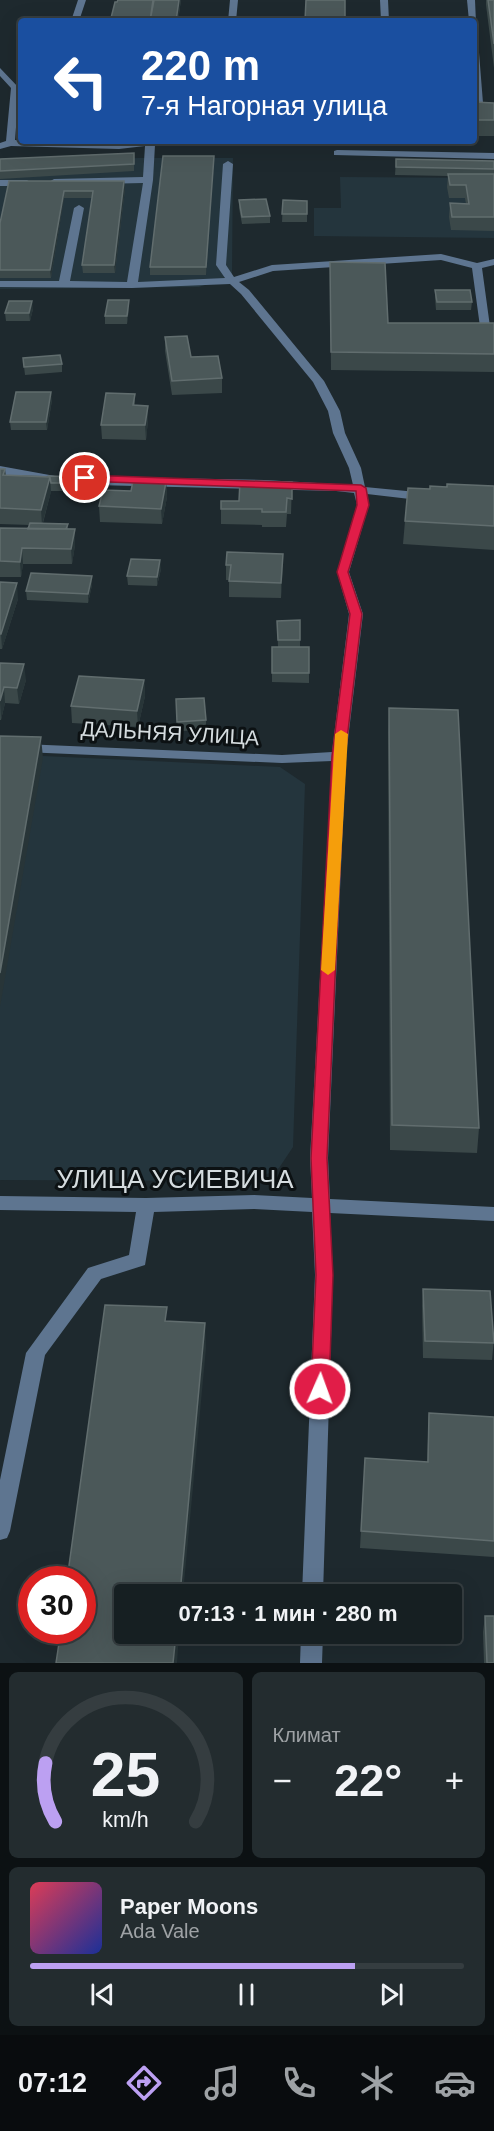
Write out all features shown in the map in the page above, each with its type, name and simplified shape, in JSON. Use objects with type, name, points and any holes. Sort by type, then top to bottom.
[{"type":"street","points":[[76,18],[82,0]]},
{"type":"street","points":[[232,18],[234,0]]},
{"type":"street","points":[[384,0],[385,18]]},
{"type":"street","points":[[471,0],[473,18]]},
{"type":"street","points":[[0,70],[15,88],[10,143]]},
{"type":"street","points":[[477,72],[480,103]]},
{"type":"street","points":[[0,146],[18,143]]},
{"type":"street","points":[[46,144],[119,146],[134,144]]},
{"type":"street","points":[[132,285],[148,180],[149,144]]},
{"type":"street","points":[[337,153],[494,156]]},
{"type":"street","points":[[228,164],[221,265],[232,281],[245,292],[318,381],[334,411],[339,433],[361,488],[363,505],[343,572],[356,614],[339,756],[319,1158],[324,1275],[313,1584]]},
{"type":"street","points":[[46,182],[148,180]]},
{"type":"street","points":[[0,183],[35,182]]},
{"type":"street","points":[[64,284],[79,208]]},
{"type":"street","points":[[0,284],[132,285],[232,281],[272,268],[441,257],[477,266],[494,262]]},
{"type":"street","points":[[477,266],[486,334]]},
{"type":"street","points":[[0,470],[55,480],[85,478],[361,488],[395,496],[439,497]]},
{"type":"street","name":"ДАЛЬНЯЯ УЛИЦА","points":[[0,747],[282,759],[339,756]]},
{"type":"street","name":"УЛИЦА УСИЕВИЧА","points":[[0,1203],[146,1205],[254,1202],[494,1214]]},
{"type":"street","points":[[0,1531],[36,1353],[95,1273],[138,1260],[146,1205]]},
{"type":"street","points":[[311,1663],[312,1644]]},
{"type":"shaded area","points":[[138,158],[233,158],[232,275],[199,287],[0,289],[0,163]]},
{"type":"shaded area","points":[[340,177],[494,178],[494,238],[314,236],[314,208],[341,208]]},
{"type":"shaded area","points":[[0,754],[280,767],[305,784],[293,1147],[279,1168],[253,1181],[0,1180]]},
{"type":"building","points":[[118,0],[153,0],[150,18],[111,18],[115,2]]},
{"type":"building","points":[[154,0],[179,0],[176,18],[151,18]]},
{"type":"building","points":[[306,0],[345,0],[345,18],[305,18]]},
{"type":"building","points":[[488,0],[494,0],[494,44]]},
{"type":"building","points":[[477,102],[494,103],[494,120],[477,120]]},
{"type":"building","points":[[134,153],[134,164],[0,171],[0,159]]},
{"type":"building","points":[[163,156],[214,156],[206,267],[150,267]]},
{"type":"building","points":[[396,159],[494,161],[494,169],[396,167]]},
{"type":"building","points":[[448,174],[494,174],[494,217],[452,217],[450,203],[469,204],[466,185],[450,185]]},
{"type":"building","points":[[9,181],[124,181],[114,265],[82,265],[93,191],[64,191],[50,270],[0,270],[0,223]]},
{"type":"building","points":[[266,199],[270,216],[242,217],[239,200]]},
{"type":"building","points":[[283,200],[307,201],[307,214],[282,214]]},
{"type":"building","points":[[330,262],[385,263],[388,323],[494,323],[494,354],[331,352]]},
{"type":"building","points":[[435,290],[470,290],[472,302],[437,302]]},
{"type":"building","points":[[108,300],[129,300],[127,316],[105,316]]},
{"type":"building","points":[[9,301],[32,301],[29,313],[5,313]]},
{"type":"building","points":[[187,336],[191,357],[218,356],[222,378],[172,381],[165,337]]},
{"type":"building","points":[[60,355],[62,364],[24,367],[23,358]]},
{"type":"building","points":[[16,392],[51,392],[46,422],[10,422]]},
{"type":"building","points":[[106,393],[135,394],[133,405],[148,406],[145,425],[101,425]]},
{"type":"building","points":[[0,469],[5,469],[3,475],[50,477],[41,510],[0,508]]},
{"type":"building","points":[[49,476],[79,477],[78,483],[51,483]]},
{"type":"building","points":[[133,481],[166,482],[161,509],[99,506],[103,490],[131,491]]},
{"type":"building","points":[[240,481],[292,482],[292,499],[287,498],[286,512],[262,512],[262,509],[221,509],[221,501],[239,501]]},
{"type":"building","points":[[447,484],[494,486],[494,526],[405,521],[408,488],[430,489],[430,486],[447,487]]},
{"type":"building","points":[[30,523],[68,524],[66,529],[28,529]]},
{"type":"building","points":[[0,528],[75,529],[71,549],[22,548],[20,562],[0,561]]},
{"type":"building","points":[[227,552],[283,554],[281,583],[229,581],[231,565],[226,565]]},
{"type":"building","points":[[131,559],[160,560],[157,577],[127,576]]},
{"type":"building","points":[[31,573],[92,576],[88,594],[26,591]]},
{"type":"building","points":[[0,582],[17,583],[1,634],[0,634]]},
{"type":"building","points":[[300,620],[300,640],[278,640],[277,621]]},
{"type":"building","points":[[272,647],[309,647],[309,673],[272,673]]},
{"type":"building","points":[[0,663],[24,664],[17,688],[4,687],[0,701]]},
{"type":"building","points":[[79,676],[144,680],[137,711],[71,706]]},
{"type":"building","points":[[204,698],[206,720],[177,722],[176,699]]},
{"type":"building","points":[[389,708],[458,710],[479,1128],[392,1125]]},
{"type":"building","points":[[0,736],[41,737],[0,973]]},
{"type":"building","points":[[423,1289],[490,1291],[494,1343],[425,1341]]},
{"type":"building","points":[[105,1305],[167,1307],[165,1321],[205,1323],[181,1584],[114,1584],[114,1644],[175,1644],[173,1663],[56,1663],[59,1644],[96,1644],[96,1566],[69,1566]]},
{"type":"building","points":[[429,1413],[494,1417],[494,1541],[361,1531],[365,1458],[428,1462]]},
{"type":"building","points":[[485,1616],[494,1616],[494,1663],[487,1663]]},
{"type":"slow traffic","points":[[328,970],[341,734]]},
{"type":"route","points":[[85,478],[361,488],[363,505],[343,572],[356,614],[339,756],[319,1158],[324,1275],[320,1389]]}]
